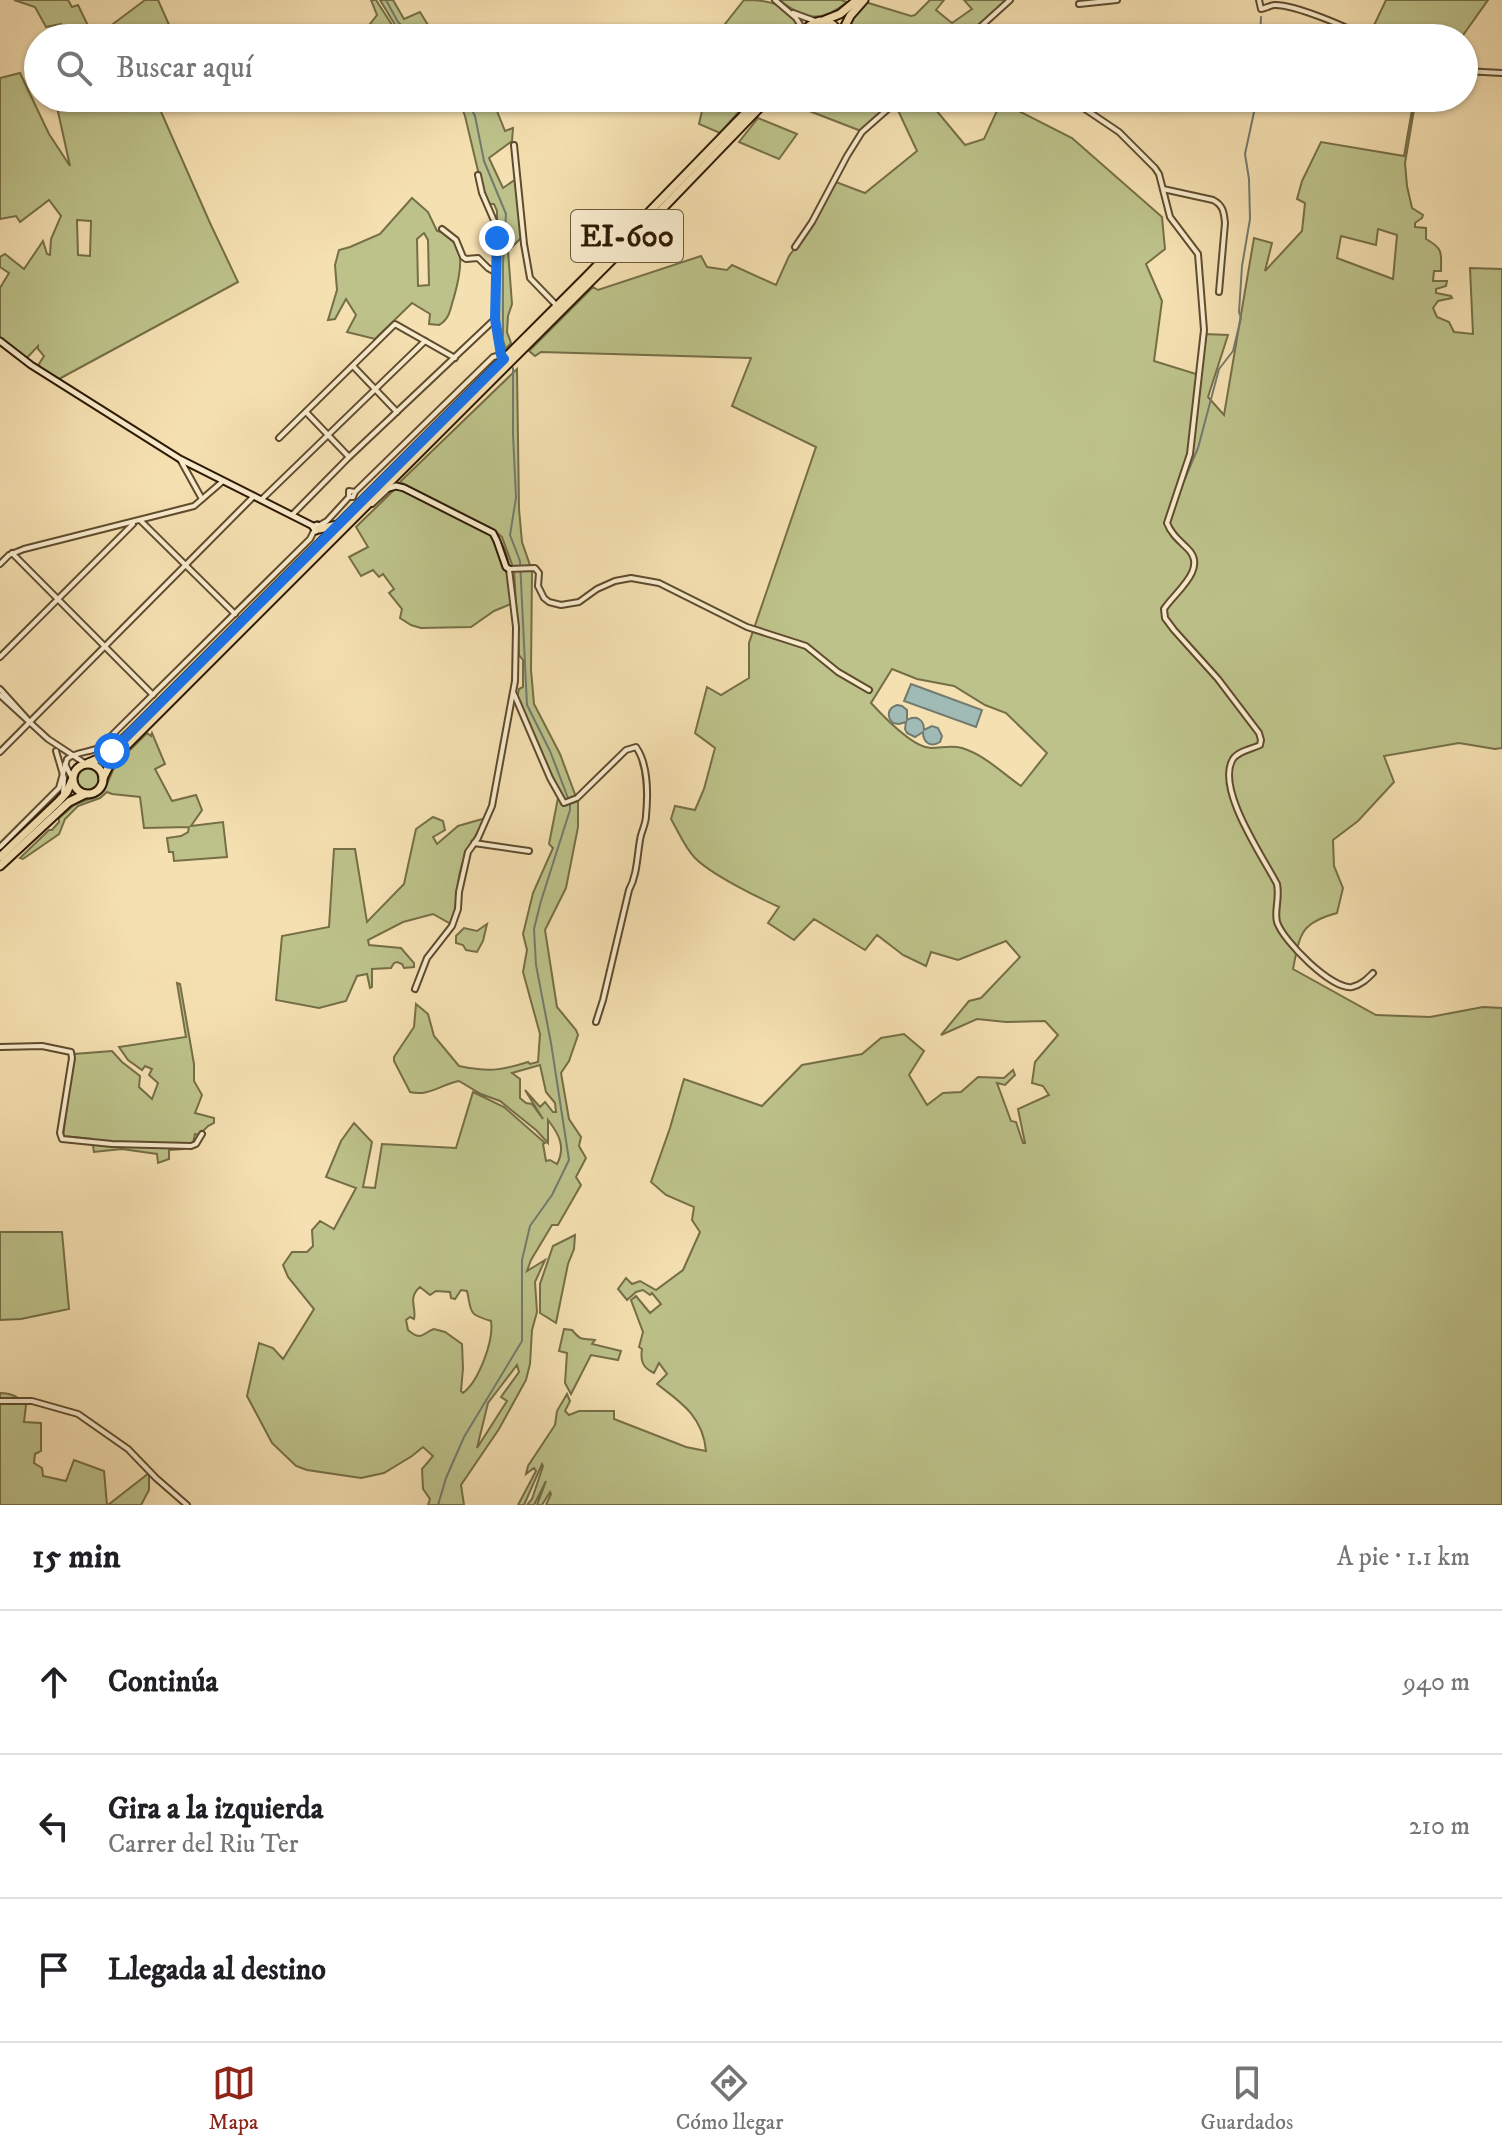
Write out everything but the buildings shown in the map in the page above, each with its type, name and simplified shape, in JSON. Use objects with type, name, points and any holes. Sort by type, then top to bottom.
[{"type":"main road","points":[[814,24],[840,14],[857,0]]},
{"type":"main road","points":[[846,24],[864,0]]},
{"type":"main road","points":[[821,21],[829,24]]},
{"type":"main road","name":"EI-600","points":[[0,866],[3,859],[63,798],[69,778],[76,769],[112,751],[506,358],[746,112]]},
{"type":"main road","name":"EI-600","points":[[3,859],[69,802],[98,791],[109,766],[120,752],[405,468],[506,358],[635,237],[756,112]]},
{"type":"main road","points":[[317,546],[319,536],[316,529],[339,524]]},
{"type":"main road","points":[[87,764],[97,767],[103,778]]},
{"type":"main road","points":[[69,778],[76,789],[85,794]]},
{"type":"street","points":[[775,0],[801,24]]},
{"type":"street","points":[[983,24],[1010,0]]},
{"type":"street","points":[[1079,4],[1117,0]]},
{"type":"street","points":[[1259,0],[1261,9],[1273,5],[1324,18],[1333,24]]},
{"type":"street","points":[[790,12],[821,21]]},
{"type":"street","points":[[1478,72],[1502,73]]},
{"type":"street","points":[[795,247],[862,132],[886,112]]},
{"type":"street","points":[[1089,112],[1128,139],[1159,174],[1170,217],[1198,254],[1204,330],[1190,454],[1167,523],[1196,561],[1193,572],[1164,609],[1165,618],[1218,679],[1259,733],[1260,745],[1238,754],[1232,760],[1230,781],[1233,803],[1277,884],[1276,918],[1281,929],[1308,962],[1337,984],[1350,987],[1365,982],[1373,973]]},
{"type":"street","points":[[514,145],[530,278],[557,306]]},
{"type":"street","points":[[65,763],[71,755],[100,747],[310,539],[316,529],[349,497],[354,496],[493,357],[506,358],[495,319],[495,223],[478,175]]},
{"type":"street","points":[[1163,189],[1220,203],[1225,223],[1219,292]]},
{"type":"street","points":[[442,229],[456,240],[463,257],[478,258],[495,272]]},
{"type":"street","points":[[292,515],[495,319]]},
{"type":"street","points":[[279,438],[395,324],[455,358]]},
{"type":"street","points":[[0,341],[38,369],[180,459],[316,529]]},
{"type":"street","points":[[261,500],[425,341]]},
{"type":"street","points":[[353,366],[397,412]]},
{"type":"street","points":[[306,412],[349,457]]},
{"type":"street","points":[[409,439],[414,442],[423,440]]},
{"type":"street","points":[[180,459],[203,500]]},
{"type":"street","points":[[404,488],[400,480],[405,468]]},
{"type":"street","points":[[0,564],[12,553],[191,507],[223,481]]},
{"type":"street","points":[[363,509],[389,488],[404,488],[493,533],[506,567],[511,570],[533,568],[539,573],[538,586],[549,602],[561,605],[579,602],[597,589],[631,578],[659,583],[747,627],[806,646],[846,677],[869,690]]},
{"type":"street","points":[[0,752],[254,496]]},
{"type":"street","points":[[138,521],[235,614]]},
{"type":"street","points":[[0,657],[138,521]]},
{"type":"street","points":[[110,528],[118,539]]},
{"type":"street","points":[[12,553],[153,695]]},
{"type":"street","points":[[415,989],[427,958],[452,926],[468,852],[492,806],[515,681],[516,627],[511,570]]},
{"type":"street","points":[[161,688],[168,695]]},
{"type":"street","points":[[0,689],[30,722]]},
{"type":"street","points":[[513,692],[564,803],[577,798],[632,747],[639,751],[646,766],[646,816],[634,880],[596,1022]]},
{"type":"street","points":[[0,695],[48,739],[87,764]]},
{"type":"street","points":[[48,739],[65,763],[69,778]]},
{"type":"street","points":[[56,751],[69,778]]},
{"type":"street","points":[[65,763],[69,778]]},
{"type":"street","points":[[0,847],[69,778]]},
{"type":"street","points":[[474,843],[529,851]]},
{"type":"street","points":[[0,1047],[42,1046],[71,1052],[60,1133],[62,1139],[191,1146],[202,1134]]},
{"type":"street","points":[[0,1401],[32,1401],[78,1414],[128,1449],[187,1505]]},
{"type":"green space","points":[[14,0],[68,0],[72,7],[78,5],[87,24],[44,24],[35,7]]},
{"type":"green space","points":[[145,0],[158,0],[169,24],[113,24]]},
{"type":"green space","points":[[371,0],[376,0],[391,24],[370,24],[377,15]]},
{"type":"green space","points":[[380,0],[393,0],[404,19],[420,12],[427,24],[395,24]]},
{"type":"green space","points":[[744,0],[777,5],[797,24],[725,24]]},
{"type":"green space","points":[[779,0],[847,2],[829,14],[813,16],[805,15]]},
{"type":"green space","points":[[930,0],[944,0],[936,10],[952,23],[972,9],[964,0],[1007,0],[980,24],[849,24],[865,2],[915,15]]},
{"type":"green space","points":[[1386,0],[1488,0],[1471,24],[1375,24]]},
{"type":"green space","points":[[20,73],[24,81],[24,112],[39,112],[70,166],[58,112],[161,112],[238,282],[59,379],[40,368],[44,356],[38,346],[26,359],[0,338],[0,288],[9,273],[0,267],[0,257],[5,254],[24,269],[43,241],[50,255],[51,239],[61,216],[49,200],[20,222],[16,216],[0,219],[0,78]],"holes":[[[77,220],[91,221],[90,256],[78,255]]]},
{"type":"green space","points":[[463,112],[497,112],[505,131],[513,128],[512,141],[489,158],[503,188],[516,179],[521,238],[508,251],[512,304],[507,332],[511,343],[502,353],[498,328],[497,211],[483,192]]},
{"type":"green space","points":[[702,112],[739,112],[720,133],[699,124]]},
{"type":"green space","points":[[812,112],[883,112],[861,131]]},
{"type":"green space","points":[[899,112],[938,112],[965,145],[984,139],[996,112],[1021,112],[1072,138],[1162,217],[1165,249],[1146,264],[1162,301],[1154,361],[1199,375],[1205,334],[1228,335],[1208,397],[1224,415],[1254,238],[1272,243],[1265,271],[1302,231],[1305,203],[1297,199],[1321,142],[1404,156],[1414,112],[1405,163],[1407,186],[1412,208],[1423,215],[1415,227],[1426,228],[1426,239],[1440,252],[1441,271],[1434,271],[1433,281],[1447,281],[1446,286],[1436,289],[1436,293],[1452,298],[1438,301],[1433,308],[1437,317],[1449,322],[1454,332],[1473,334],[1470,268],[1502,269],[1502,748],[1459,743],[1384,756],[1394,782],[1358,821],[1333,840],[1334,866],[1343,888],[1337,913],[1316,921],[1304,932],[1293,969],[1376,1015],[1430,1017],[1483,1007],[1502,1008],[1502,1505],[546,1505],[550,1492],[542,1505],[537,1505],[546,1481],[534,1505],[527,1505],[532,1499],[542,1464],[524,1505],[518,1505],[536,1471],[534,1468],[526,1474],[528,1466],[555,1425],[557,1411],[567,1394],[570,1401],[565,1411],[569,1415],[579,1411],[614,1411],[614,1419],[686,1447],[706,1451],[696,1420],[657,1384],[667,1374],[659,1363],[654,1373],[642,1361],[642,1349],[639,1347],[643,1332],[631,1300],[636,1296],[650,1313],[661,1304],[652,1293],[650,1295],[643,1290],[627,1300],[618,1289],[626,1278],[632,1284],[640,1281],[656,1290],[683,1270],[700,1232],[692,1220],[694,1207],[666,1195],[651,1182],[684,1079],[762,1106],[802,1065],[862,1054],[881,1038],[904,1034],[924,1051],[909,1075],[927,1105],[943,1093],[961,1092],[978,1077],[1004,1078],[1013,1070],[1015,1075],[1005,1085],[997,1083],[1011,1121],[1016,1122],[1025,1143],[1018,1109],[1049,1095],[1043,1086],[1032,1083],[1035,1062],[1058,1035],[1045,1021],[977,1019],[941,1035],[969,1001],[981,998],[1020,957],[1006,941],[958,960],[931,952],[926,966],[903,955],[877,935],[865,950],[814,919],[794,940],[768,923],[779,907],[703,865],[688,849],[671,819],[675,806],[695,810],[704,789],[715,748],[695,733],[707,687],[721,695],[749,678],[749,643],[816,447],[732,406],[751,358],[541,352],[535,356],[529,351],[593,287],[598,290],[701,256],[707,267],[727,270],[732,265],[776,285],[789,256],[815,221],[836,182],[865,193],[917,151]],"holes":[[[1378,229],[1397,235],[1393,279],[1337,258],[1341,236],[1376,245]],[[892,669],[917,679],[954,686],[985,705],[1006,713],[1047,753],[1021,786],[970,751],[954,747],[924,747],[916,743],[871,703]]]},
{"type":"green space","points":[[758,118],[797,134],[779,159],[739,142]]},
{"type":"green space","points":[[412,198],[428,212],[437,231],[454,240],[460,258],[459,279],[443,323],[429,324],[430,314],[412,303],[375,339],[347,332],[356,315],[346,299],[335,319],[328,320],[337,290],[335,265],[339,250],[380,234]],"holes":[[[424,233],[428,240],[429,285],[418,286],[417,239]]]},
{"type":"green space","points":[[517,369],[519,509],[522,542],[532,571],[531,670],[534,704],[560,754],[576,797],[564,802],[517,698],[519,689],[523,687],[523,660],[519,655],[514,570],[502,537],[493,529],[400,482]]},
{"type":"green space","points":[[397,487],[493,533],[499,539],[507,556],[511,604],[494,611],[471,627],[421,628],[400,618],[402,609],[389,593],[394,589],[383,574],[379,577],[373,570],[361,576],[349,557],[368,547],[356,527]]},
{"type":"green space","points":[[147,733],[151,736],[152,733],[165,764],[155,769],[172,801],[196,795],[202,810],[191,826],[223,822],[227,857],[174,861],[167,838],[181,836],[188,832],[189,827],[144,828],[140,797],[107,792],[78,806],[65,819],[59,834],[23,859],[20,858],[52,830],[59,818],[74,805],[104,791],[121,759]]},
{"type":"green space","points":[[88,767],[97,770],[100,779],[97,788],[88,791],[79,788],[76,779],[79,770]]},
{"type":"green space","points":[[558,798],[563,806],[578,801],[578,827],[566,888],[545,930],[557,1007],[578,1035],[569,1061],[561,1073],[569,1119],[581,1137],[579,1146],[586,1158],[576,1177],[581,1185],[558,1225],[552,1225],[527,1271],[545,1260],[535,1282],[537,1312],[526,1380],[499,1429],[461,1485],[464,1505],[428,1505],[430,1499],[423,1489],[422,1469],[433,1456],[423,1447],[384,1473],[361,1478],[307,1470],[296,1466],[272,1443],[247,1396],[259,1343],[273,1348],[283,1359],[314,1309],[288,1277],[283,1265],[292,1252],[307,1252],[313,1246],[312,1230],[320,1221],[334,1229],[356,1188],[326,1177],[341,1141],[354,1123],[372,1142],[363,1187],[375,1188],[382,1144],[456,1148],[473,1092],[504,1107],[545,1143],[546,1161],[557,1164],[561,1152],[560,1141],[548,1120],[548,1143],[500,1101],[459,1081],[429,1092],[410,1092],[394,1061],[414,1027],[416,1004],[428,1014],[434,1036],[459,1066],[494,1070],[538,1062],[540,1034],[523,972],[527,950],[523,934],[533,893],[553,848],[549,844]],"holes":[[[540,1065],[546,1092],[555,1103],[556,1112],[545,1102],[540,1107],[525,1090],[543,1119],[532,1104],[520,1098],[520,1079],[512,1073]],[[420,1287],[430,1295],[436,1291],[450,1292],[451,1298],[455,1299],[461,1290],[467,1291],[472,1311],[491,1321],[484,1360],[475,1379],[463,1393],[462,1344],[445,1332],[434,1329],[422,1336],[408,1330],[406,1320],[410,1317],[414,1319],[413,1299]],[[517,1365],[519,1372],[501,1397],[507,1401],[477,1448],[488,1403]]]},
{"type":"green space","points":[[433,817],[443,821],[445,830],[433,837],[437,844],[458,826],[486,818],[462,865],[451,924],[433,914],[403,922],[368,940],[369,945],[401,948],[414,967],[404,968],[397,962],[391,968],[372,969],[370,988],[367,974],[357,976],[346,1001],[319,1008],[276,1000],[282,936],[329,927],[334,849],[355,849],[367,922],[404,884],[416,829]]},
{"type":"green space","points":[[487,924],[477,952],[466,950],[456,943],[456,936],[464,928],[477,931]]},
{"type":"green space","points":[[177,983],[180,984],[194,1064],[194,1081],[202,1095],[195,1113],[214,1118],[214,1123],[199,1135],[195,1134],[193,1143],[183,1144],[183,1149],[169,1150],[169,1159],[158,1163],[157,1154],[122,1149],[94,1152],[92,1139],[63,1136],[74,1054],[112,1051],[140,1076],[139,1087],[152,1099],[158,1083],[149,1075],[152,1069],[145,1066],[142,1070],[128,1060],[119,1047],[186,1037]]},
{"type":"green space","points":[[0,1232],[62,1232],[69,1309],[0,1320]]},
{"type":"green space","points":[[575,1235],[556,1323],[540,1313],[540,1284],[553,1246]]},
{"type":"green space","points":[[564,1329],[572,1330],[582,1339],[595,1340],[592,1344],[621,1351],[618,1360],[591,1355],[571,1394],[565,1383],[567,1353],[559,1351]]},
{"type":"green space","points":[[0,1393],[14,1396],[26,1405],[24,1422],[41,1423],[41,1451],[35,1454],[34,1463],[42,1468],[43,1476],[66,1481],[74,1460],[104,1471],[107,1505],[0,1505]]},
{"type":"green space","points":[[149,1473],[149,1490],[141,1505],[108,1505]]},
{"type":"water","points":[[911,684],[982,710],[976,727],[904,701]]},
{"type":"water","points":[[897,705],[907,710],[907,720],[919,719],[924,730],[932,726],[938,728],[942,736],[940,742],[928,743],[923,732],[915,737],[907,733],[906,722],[893,723],[889,712]]},
{"type":"waterway","points":[[386,0],[400,24]]},
{"type":"waterway","points":[[1261,17],[1261,24]]},
{"type":"waterway","points":[[473,112],[484,161],[506,214],[503,337]]},
{"type":"waterway","points":[[1181,488],[1198,448],[1219,369],[1233,351],[1241,318],[1242,266],[1250,219],[1245,154],[1254,112]]},
{"type":"waterway","points":[[499,328],[506,349]]},
{"type":"waterway","points":[[513,368],[516,498],[510,535],[520,561],[527,705],[550,751],[568,798]]},
{"type":"waterway","points":[[438,1505],[464,1437],[522,1341],[522,1260],[530,1226],[552,1195],[569,1160],[536,965],[534,929],[570,805]]},
{"type":"route","points":[[112,751],[504,359],[495,319],[497,238]]}]
